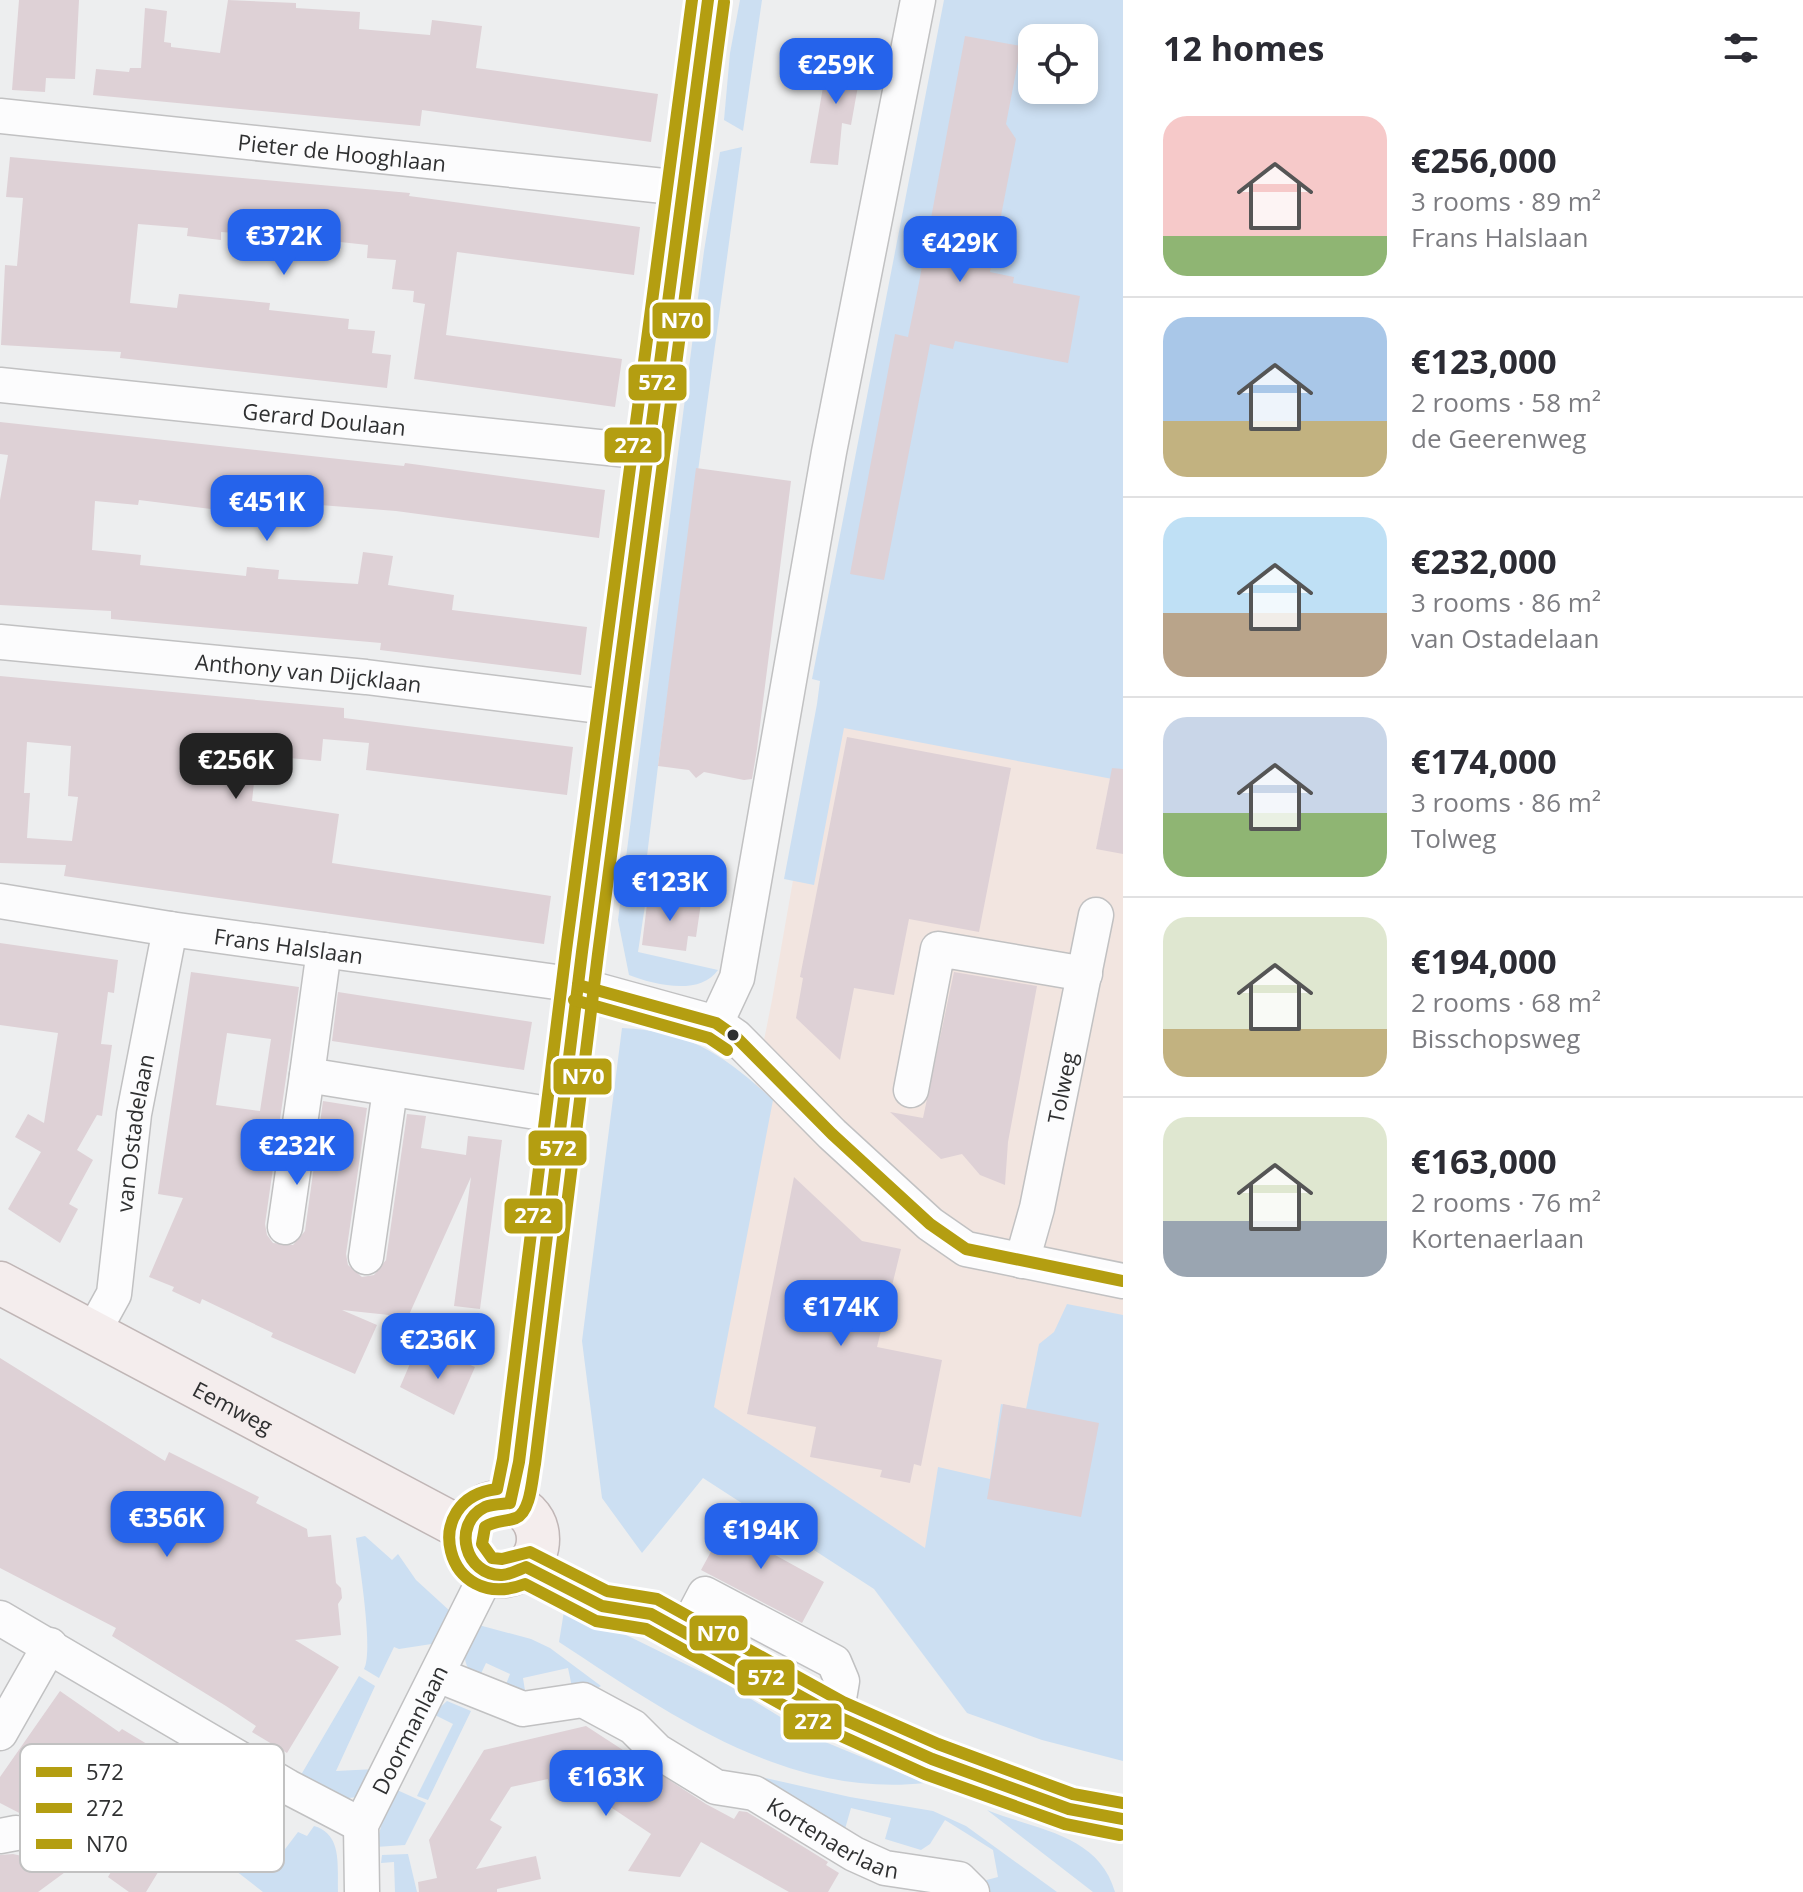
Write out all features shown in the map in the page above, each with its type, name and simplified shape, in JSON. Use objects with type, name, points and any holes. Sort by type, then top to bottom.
[{"type":"main road","points":[[510,1503],[519,1462],[561,1116],[708,0]]},
{"type":"main road","name":"Eemweg","points":[[0,1283],[465,1530]]},
{"type":"main road","points":[[517,1561],[531,1516],[510,1503],[496,1502],[482,1507],[471,1517],[465,1530],[464,1541],[470,1561],[517,1561],[602,1606],[668,1623],[836,1716],[932,1759],[1069,1809],[1123,1819]]},
{"type":"street","points":[[716,1023],[737,978],[829,452],[918,0]]},
{"type":"street","name":"Pieter de Hooghlaan","points":[[0,116],[683,188]]},
{"type":"street","name":"Gerard Doulaan","points":[[0,385],[647,452]]},
{"type":"street","name":"Anthony van Dijcklaan","points":[[0,642],[366,677],[615,708]]},
{"type":"street","name":"Frans Halslaan","points":[[0,901],[170,929],[578,985]]},
{"type":"street","name":"Tolweg","points":[[1022,1261],[1037,1208],[1096,915]]},
{"type":"street","name":"van Ostadelaan","points":[[92,1334],[114,1294],[134,1114],[170,929]]},
{"type":"street","points":[[911,1090],[938,949],[1085,974]]},
{"type":"street","points":[[285,1227],[324,950]]},
{"type":"street","points":[[578,985],[716,1023],[736,1037],[832,1134],[930,1224],[966,1249],[1123,1281]]},
{"type":"street","points":[[307,1075],[561,1116]]},
{"type":"street","points":[[366,1257],[390,1090]]},
{"type":"street","name":"Doormanlaan","points":[[362,1892],[361,1825],[438,1675],[517,1561]]},
{"type":"street","points":[[0,1618],[216,1744]]},
{"type":"street","points":[[0,1733],[50,1645]]},
{"type":"street","name":"Kortenaerlaan","points":[[438,1675],[523,1709],[583,1700],[633,1727],[657,1751],[716,1787],[754,1793],[854,1854],[878,1880],[959,1879],[972,1892]]},
{"type":"street","points":[[284,1785],[361,1825]]},
{"type":"shaded area","points":[[740,0],[762,0],[743,131],[724,120],[730,53]]},
{"type":"shaded area","points":[[944,0],[1123,0],[1123,781],[844,728],[814,885],[784,879],[820,681],[812,679]]},
{"type":"shaded area","points":[[742,147],[658,766],[647,856],[652,859],[638,952],[718,970],[700,983],[664,985],[629,975],[618,920],[704,251],[720,152]]},
{"type":"shaded area","points":[[825,698],[1123,760],[1123,1734],[712,1412],[735,1186],[772,1000]]},
{"type":"shaded area","points":[[622,1028],[667,1034],[705,1048],[738,1070],[773,1100],[714,1407],[925,1548],[938,1467],[990,1479],[1001,1404],[1026,1409],[1039,1344],[1054,1332],[1067,1304],[1123,1315],[1123,1761],[1042,1740],[967,1713],[874,1589],[703,1478],[642,1553],[602,1498],[582,1341]]},
{"type":"shaded area","points":[[365,1536],[392,1560],[398,1554],[416,1580],[451,1612],[438,1643],[399,1649],[394,1647],[379,1678],[364,1669],[367,1627],[356,1538]]},
{"type":"shaded area","points":[[565,1605],[728,1685],[813,1737],[925,1783],[874,1784],[825,1777],[778,1764],[732,1745],[643,1697],[559,1642]]},
{"type":"shaded area","points":[[475,1624],[531,1639],[550,1648],[601,1686],[594,1690],[572,1687],[568,1668],[523,1678],[526,1697],[503,1692],[510,1674],[486,1663],[478,1680],[465,1660],[466,1647]]},
{"type":"shaded area","points":[[359,1676],[375,1686],[336,1771],[376,1769],[358,1797],[339,1799],[298,1780]]},
{"type":"shaded area","points":[[447,1701],[471,1711],[428,1800],[417,1796],[453,1724],[433,1714]]},
{"type":"shaded area","points":[[761,1777],[933,1811],[966,1826],[1057,1892],[988,1892],[979,1882],[998,1877],[993,1850],[945,1820],[930,1844],[921,1850],[885,1839],[891,1818],[851,1808],[845,1829],[759,1781]]},
{"type":"shaded area","points":[[397,1790],[426,1803],[405,1845],[376,1847],[382,1822]]},
{"type":"shaded area","points":[[987,1810],[1045,1829],[1080,1846],[1107,1873],[1115,1892],[1093,1892]]},
{"type":"shaded area","points":[[314,1826],[330,1836],[338,1862],[338,1892],[263,1892],[237,1872],[284,1872],[284,1850],[298,1832],[307,1836]]},
{"type":"shaded area","points":[[408,1854],[417,1892],[395,1892],[394,1862],[381,1863],[382,1855]]},
{"type":"building","points":[[19,0],[79,0],[75,79],[46,78],[45,92],[12,90]]},
{"type":"building","points":[[228,0],[296,3],[296,8],[360,12],[359,29],[430,35],[432,20],[482,26],[476,68],[658,94],[651,142],[422,110],[420,126],[93,95],[96,69],[129,72],[130,68],[141,68],[145,8],[167,11],[164,42],[171,43],[171,47],[220,53]]},
{"type":"building","points":[[965,36],[1018,45],[1018,62],[1006,124],[1016,139],[990,272],[1014,277],[1013,283],[1080,296],[1068,363],[955,341],[953,349],[930,344],[884,580],[850,574],[895,334],[908,337]]},
{"type":"building","points":[[829,52],[863,58],[851,125],[842,123],[838,165],[810,163]]},
{"type":"building","points":[[10,157],[410,193],[409,196],[640,227],[634,275],[457,252],[446,335],[622,359],[615,407],[414,379],[425,304],[413,302],[414,291],[392,289],[396,260],[367,258],[368,245],[284,236],[221,232],[221,240],[187,236],[188,228],[138,224],[130,303],[177,308],[179,294],[270,303],[269,310],[349,319],[348,329],[375,331],[372,353],[391,355],[387,388],[120,358],[121,352],[1,345],[5,265],[17,266],[23,198],[6,197]]},
{"type":"building","points":[[0,422],[404,466],[405,463],[605,490],[599,538],[396,511],[257,500],[256,505],[212,498],[211,509],[139,500],[138,505],[95,501],[92,550],[141,555],[140,565],[246,576],[247,567],[279,570],[278,579],[358,584],[363,552],[393,556],[388,585],[454,595],[452,610],[587,627],[581,675],[380,650],[381,643],[111,619],[111,611],[0,605],[0,500],[8,455],[0,454]]},
{"type":"building","points":[[696,468],[791,481],[752,779],[704,772],[696,778],[689,770],[658,766]]},
{"type":"building","points":[[0,676],[344,708],[344,718],[573,747],[567,795],[366,770],[369,743],[323,739],[321,761],[257,755],[252,801],[339,814],[332,863],[551,896],[544,944],[64,876],[66,865],[0,863]],"holes":[[[27,742],[71,746],[68,796],[78,797],[72,841],[27,838],[30,793],[24,793]]]},
{"type":"building","points":[[847,737],[1011,768],[979,932],[909,919],[894,995],[854,988],[840,1060],[796,1018],[803,978],[800,977]]},
{"type":"building","points":[[1112,768],[1123,769],[1123,854],[1096,849]]},
{"type":"building","points":[[648,896],[701,903],[696,937],[688,936],[686,951],[642,945]]},
{"type":"building","points":[[0,943],[118,960],[114,993],[108,992],[101,1044],[112,1045],[102,1116],[97,1115],[77,1150],[93,1160],[69,1204],[78,1209],[60,1243],[8,1209],[41,1152],[15,1137],[28,1114],[44,1123],[58,1033],[0,1025]]},
{"type":"building","points":[[191,972],[299,987],[265,1224],[267,1235],[273,1243],[293,1245],[305,1231],[323,1101],[367,1108],[346,1254],[348,1265],[362,1277],[374,1275],[386,1260],[407,1114],[426,1116],[421,1148],[466,1155],[468,1136],[502,1140],[480,1309],[454,1306],[471,1177],[408,1317],[342,1310],[377,1325],[355,1374],[271,1337],[273,1333],[202,1299],[200,1304],[172,1291],[174,1287],[149,1277],[183,1198],[158,1194]],"holes":[[[227,1033],[271,1039],[260,1111],[216,1105]]]},
{"type":"building","points":[[954,972],[1037,986],[1008,1142],[1005,1185],[980,1175],[962,1154],[941,1159],[890,1112],[923,1118]]},
{"type":"building","points":[[338,992],[532,1022],[524,1070],[332,1041]]},
{"type":"building","points":[[794,1177],[862,1241],[901,1249],[877,1347],[942,1360],[921,1466],[914,1464],[910,1483],[880,1477],[882,1470],[810,1457],[816,1427],[747,1414]]},
{"type":"building","points":[[415,1352],[447,1365],[447,1355],[475,1367],[454,1415],[400,1387]]},
{"type":"building","points":[[0,1358],[165,1461],[169,1452],[259,1497],[256,1503],[307,1529],[308,1537],[331,1535],[336,1583],[341,1588],[342,1598],[338,1604],[341,1635],[295,1640],[339,1667],[287,1753],[284,1744],[272,1744],[252,1732],[256,1726],[112,1636],[116,1628],[0,1568]]},
{"type":"building","points":[[1003,1404],[1099,1423],[1081,1517],[987,1499]]},
{"type":"building","points":[[732,1513],[764,1531],[757,1545],[824,1582],[802,1623],[701,1570]]},
{"type":"building","points":[[60,1691],[119,1732],[122,1729],[147,1744],[23,1744]]},
{"type":"building","points":[[586,1726],[706,1804],[734,1819],[739,1811],[747,1812],[828,1862],[826,1865],[839,1873],[828,1892],[789,1892],[701,1842],[680,1877],[628,1871],[651,1834],[579,1786],[551,1793],[548,1779],[511,1787],[490,1820],[502,1827],[476,1869],[536,1856],[541,1879],[497,1889],[497,1892],[419,1892],[418,1882],[437,1878],[429,1840],[484,1750]]},
{"type":"building","points":[[20,1748],[20,1813],[0,1803],[0,1777]]},
{"type":"building","points":[[0,1855],[20,1856],[20,1872],[65,1872],[38,1892],[0,1892]]},
{"type":"building","points":[[111,1872],[158,1872],[146,1892],[129,1892],[108,1877]]},
{"type":"transit line","name":"272","points":[[692,0],[566,950],[503,1459],[497,1489],[472,1497],[457,1512],[450,1531],[451,1552],[460,1570],[475,1584],[497,1589],[525,1584],[596,1621],[646,1629],[828,1730],[925,1774],[1065,1824],[1120,1835]]},
{"type":"transit line","name":"572","points":[[708,0],[582,952],[519,1462],[510,1503],[488,1506],[474,1515],[468,1525],[467,1548],[471,1558],[489,1573],[505,1575],[526,1567],[602,1606],[651,1614],[836,1716],[932,1759],[1069,1809],[1123,1819]]},
{"type":"transit line","name":"N70","points":[[724,2],[598,954],[532,1486],[521,1515],[485,1527],[482,1544],[492,1558],[502,1559],[530,1552],[607,1591],[657,1599],[843,1702],[938,1744],[1073,1794],[1123,1803]]},
{"type":"transit line","name":"572","points":[[578,985],[716,1023],[736,1037],[832,1134],[930,1224],[966,1249],[1123,1281]]},
{"type":"transit line","name":"272","points":[[574,1000],[709,1038],[727,1050]]}]
